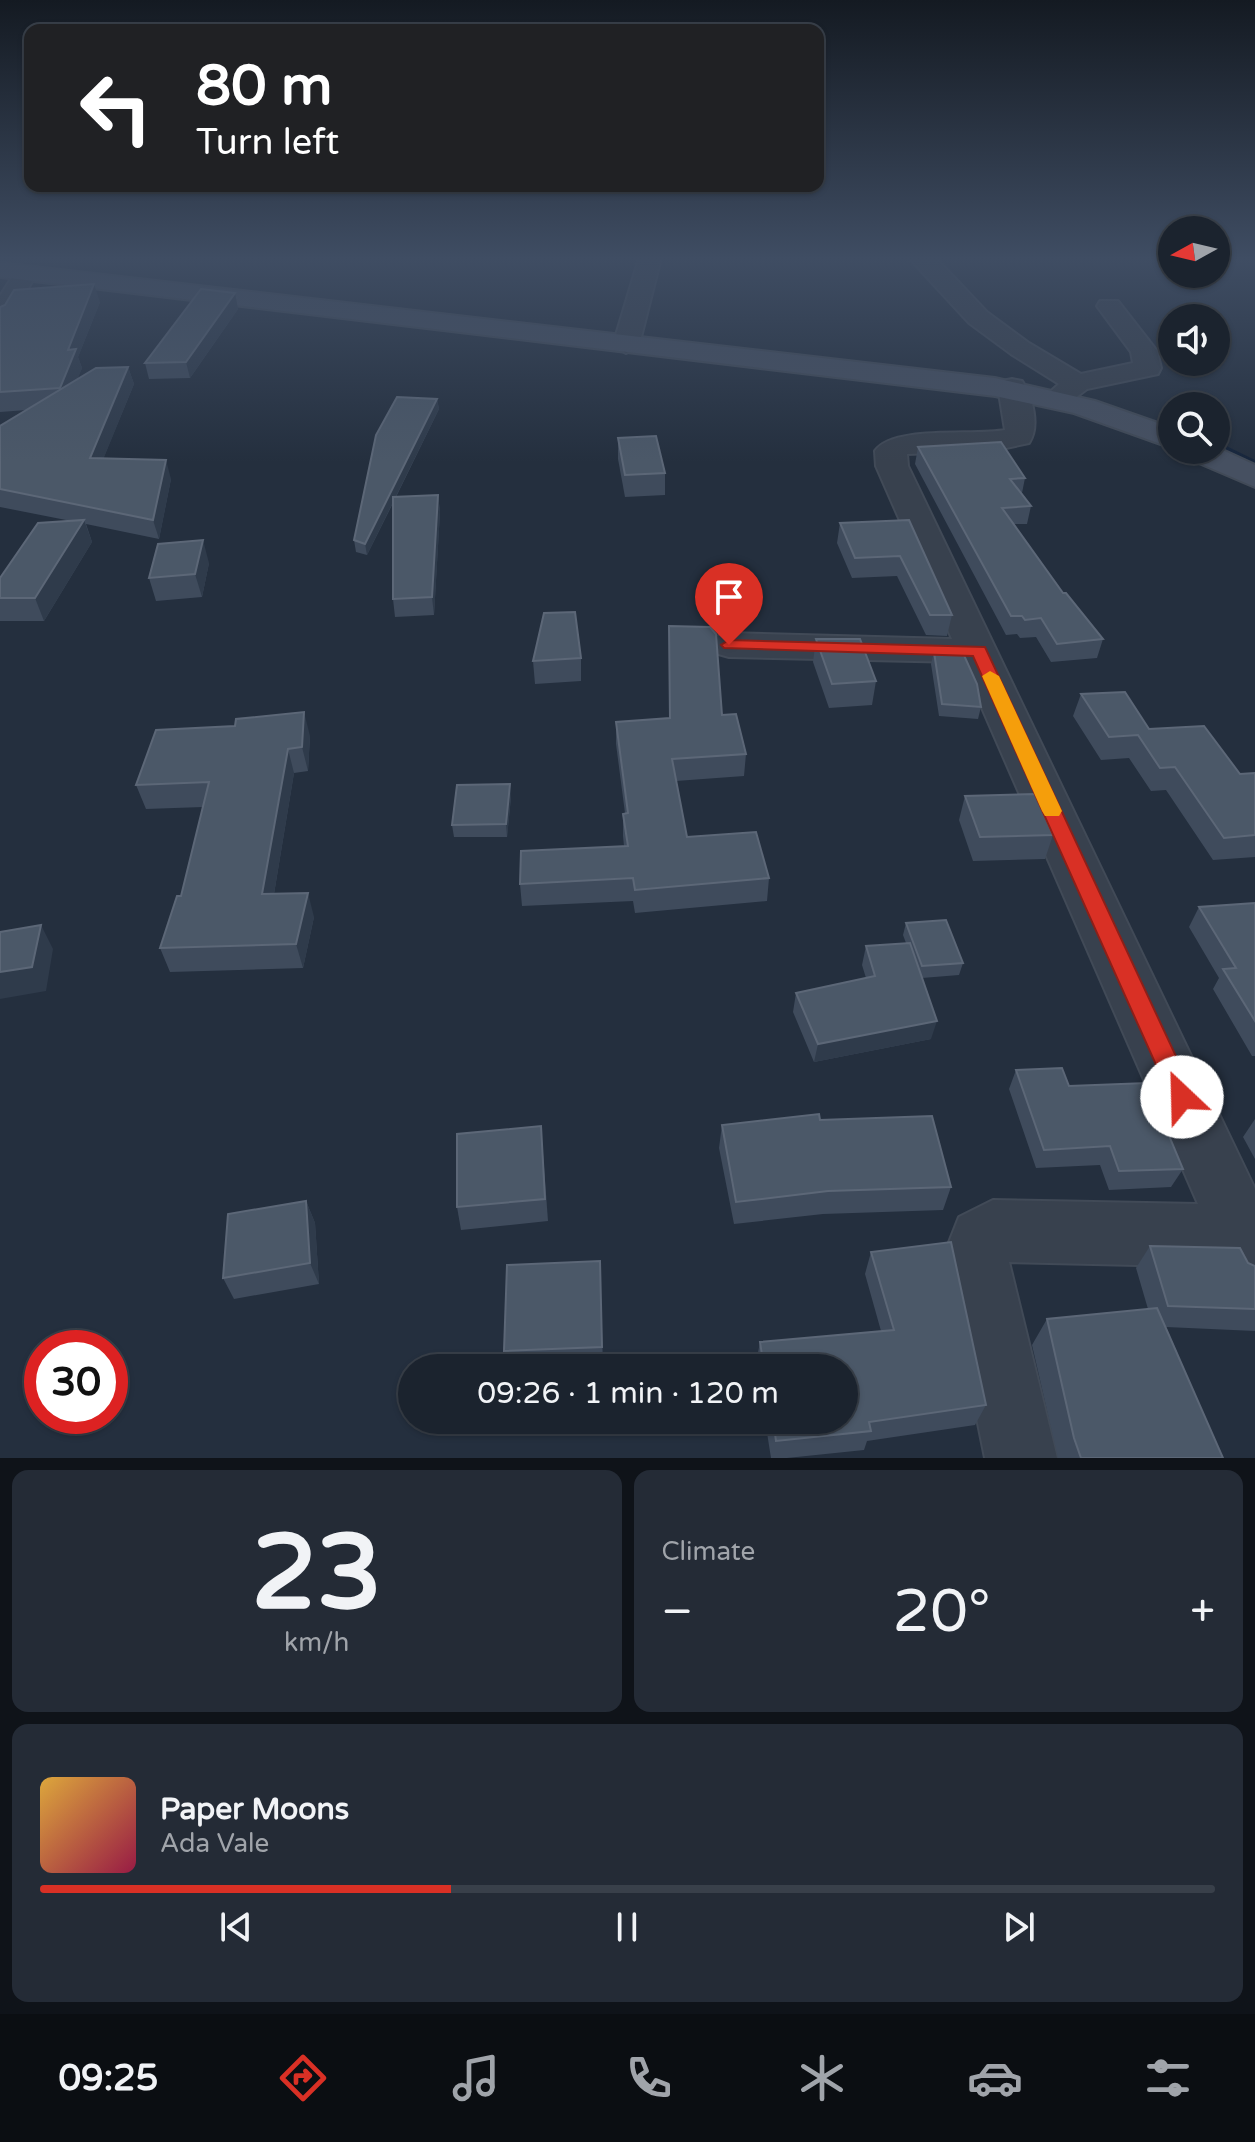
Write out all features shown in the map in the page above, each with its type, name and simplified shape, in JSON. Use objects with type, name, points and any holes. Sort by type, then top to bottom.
[{"type":"street","points":[[467,326],[812,368],[926,376],[1012,387],[1129,420],[1158,433]]},
{"type":"street","points":[[626,345],[631,326]]},
{"type":"street","points":[[990,326],[1029,356],[1078,383]]},
{"type":"street","points":[[1055,399],[1078,383],[1148,368],[1144,351],[1125,326]]},
{"type":"street","points":[[1012,387],[1021,428],[1018,437],[992,442],[901,445],[890,451],[892,466],[1251,1248],[993,1231],[982,1237],[975,1249],[976,1260],[1021,1458]]},
{"type":"street","points":[[1227,464],[1255,477]]},
{"type":"street","points":[[729,645],[979,651]]},
{"type":"building","points":[[0,326],[77,326],[68,350],[76,349],[60,388],[0,392]]},
{"type":"building","points":[[173,326],[212,326],[186,362],[145,363]]},
{"type":"building","points":[[128,367],[90,458],[166,460],[153,520],[0,489],[0,426],[96,368]]},
{"type":"building","points":[[397,397],[437,399],[365,544],[354,540],[376,435]]},
{"type":"building","points":[[656,436],[665,473],[625,475],[618,438]]},
{"type":"building","points":[[1001,442],[1025,478],[1010,479],[1031,506],[1002,508],[1063,593],[1103,639],[1057,644],[1041,618],[1025,620],[1022,616],[1011,616],[918,447]]},
{"type":"building","points":[[438,495],[432,597],[393,599],[393,497]]},
{"type":"building","points":[[84,520],[35,598],[0,598],[0,578],[38,523]]},
{"type":"building","points":[[909,520],[952,615],[930,615],[900,556],[855,558],[840,523]]},
{"type":"building","points":[[203,540],[195,574],[149,578],[158,544]]},
{"type":"building","points":[[575,612],[581,658],[533,661],[544,613]]},
{"type":"building","points":[[669,626],[710,627],[716,634],[722,715],[736,714],[746,754],[672,759],[687,837],[756,832],[769,878],[635,890],[633,878],[520,884],[521,851],[628,846],[623,814],[628,813],[616,722],[670,718]]},
{"type":"building","points":[[816,639],[860,639],[876,681],[832,684]]},
{"type":"building","points":[[934,652],[963,653],[977,684],[981,707],[942,704]]},
{"type":"building","points":[[1125,692],[1149,729],[1204,726],[1240,774],[1255,773],[1255,835],[1224,838],[1175,767],[1160,768],[1138,735],[1109,737],[1081,694]]},
{"type":"building","points":[[304,712],[302,747],[288,749],[262,894],[308,893],[296,944],[160,948],[177,896],[181,896],[209,782],[136,785],[156,730],[235,726],[236,719]]},
{"type":"building","points":[[510,784],[506,824],[452,825],[457,785]]},
{"type":"building","points":[[1035,794],[1053,835],[980,837],[965,796]]},
{"type":"building","points":[[1255,903],[1255,1021],[1223,969],[1236,968],[1199,907]]},
{"type":"building","points":[[946,920],[963,963],[922,966],[906,923]]},
{"type":"building","points":[[41,925],[32,967],[0,972],[0,932]]},
{"type":"building","points":[[910,943],[937,1021],[818,1044],[796,993],[875,976],[866,946]]},
{"type":"building","points":[[1062,1068],[1069,1086],[1147,1083],[1183,1169],[1119,1171],[1110,1146],[1044,1150],[1016,1070]]},
{"type":"building","points":[[819,1114],[820,1120],[932,1116],[951,1187],[828,1191],[736,1202],[722,1125]]},
{"type":"building","points":[[541,1126],[545,1199],[457,1207],[457,1134]]},
{"type":"building","points":[[306,1201],[310,1263],[223,1278],[228,1214]]},
{"type":"building","points":[[951,1242],[986,1405],[869,1422],[871,1431],[858,1432],[858,1354],[762,1354],[760,1342],[894,1330],[871,1252]]},
{"type":"building","points":[[1150,1246],[1240,1248],[1248,1263],[1255,1266],[1255,1309],[1168,1306]]},
{"type":"building","points":[[600,1261],[602,1347],[504,1351],[507,1265]]},
{"type":"building","points":[[1157,1308],[1223,1458],[1081,1458],[1047,1319]]},
{"type":"building","points":[[775,1434],[842,1434],[776,1441]]},
{"type":"waterway","points":[[1230,451],[1255,463]]},
{"type":"slow traffic","points":[[990,676],[1052,811]]},
{"type":"route","points":[[729,645],[979,651],[1182,1097]]}]
